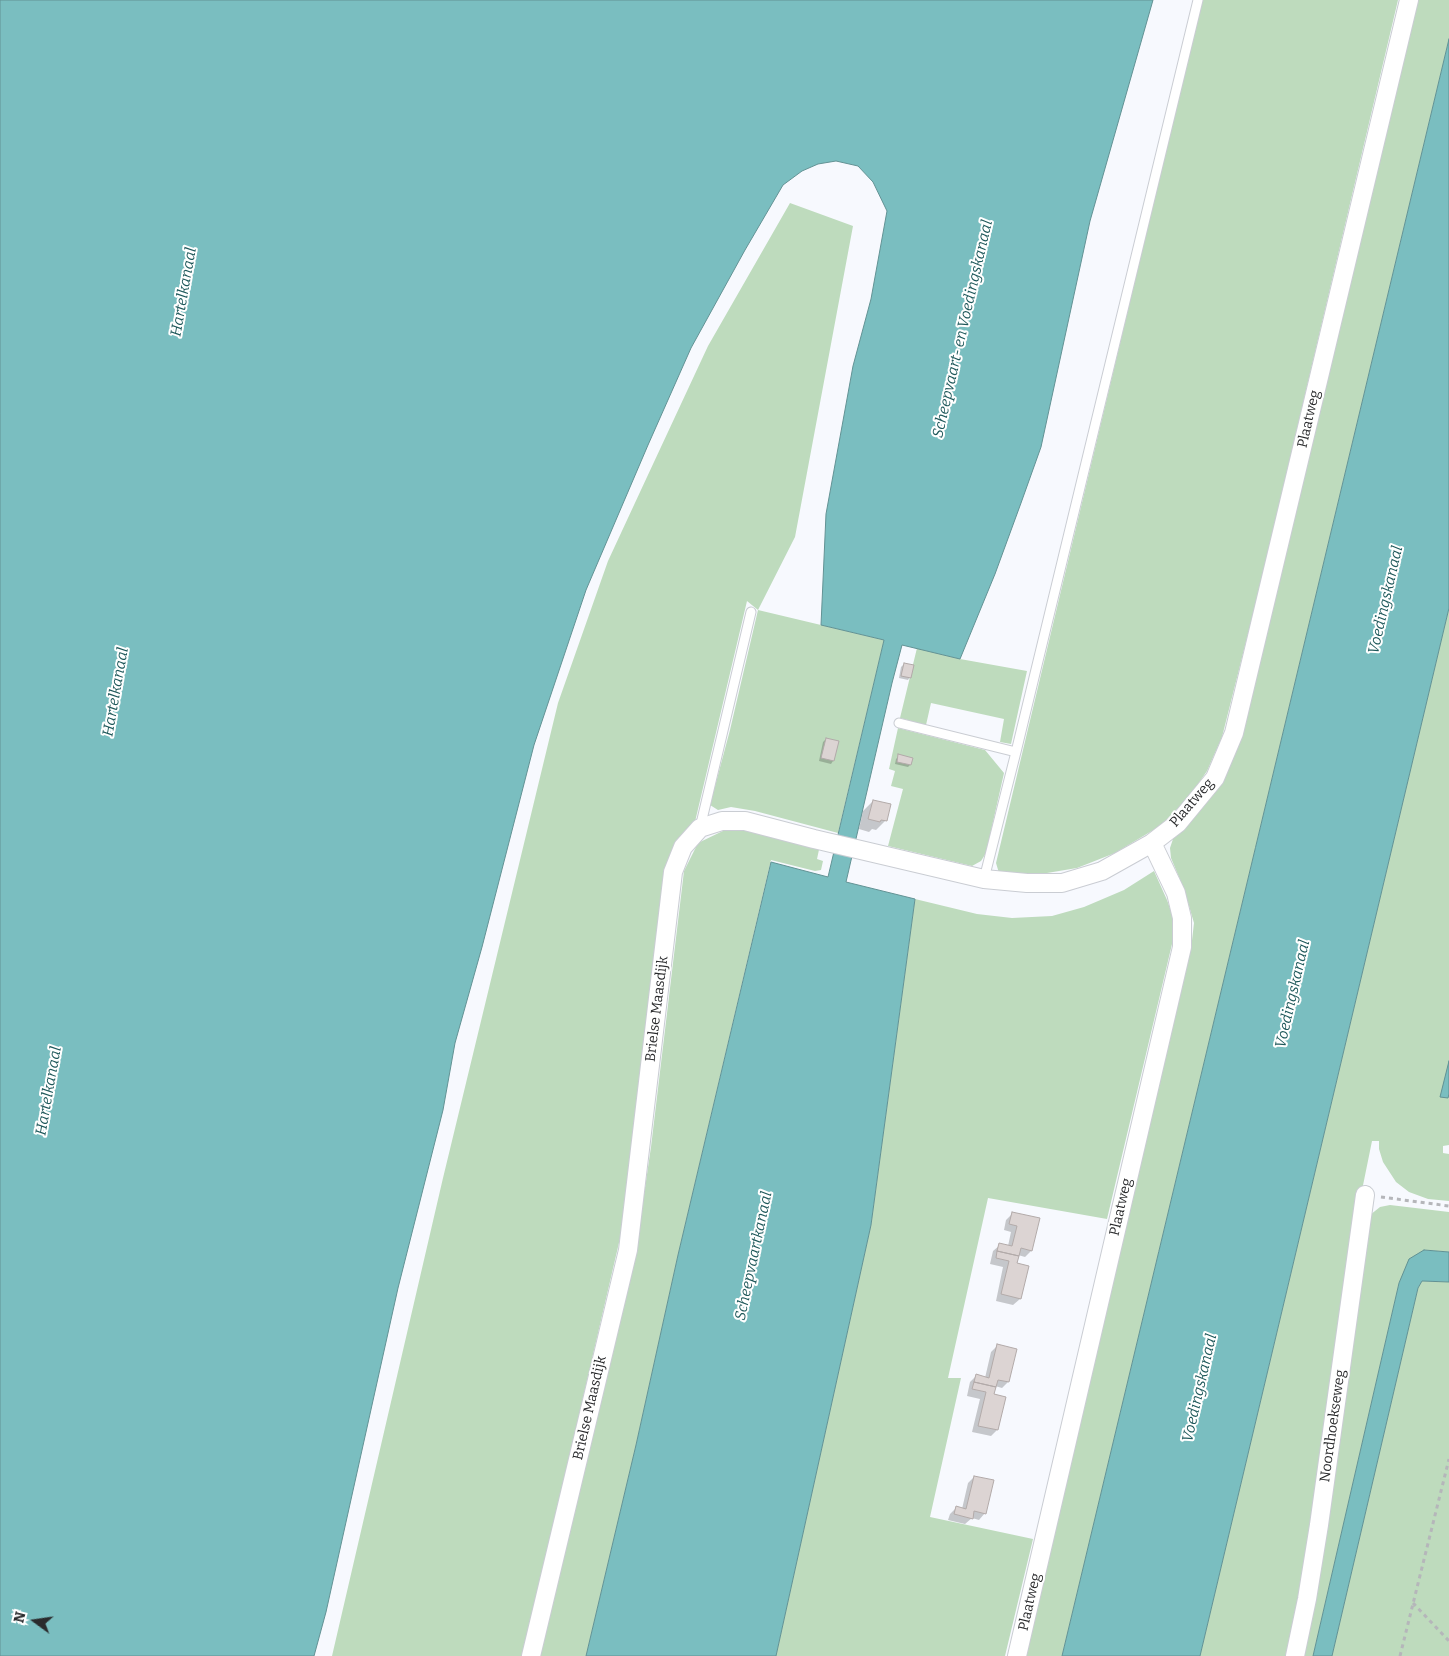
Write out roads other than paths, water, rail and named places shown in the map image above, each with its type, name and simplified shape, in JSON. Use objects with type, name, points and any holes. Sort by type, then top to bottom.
[{"type":"street","name":"Plaatweg","points":[[1017,1656],[1182,947],[1182,918],[1176,893],[1152,843],[1178,823],[1215,778],[1234,733],[1409,0]]},
{"type":"street","points":[[700,828],[722,821],[745,821],[984,879],[1027,883],[1062,883],[1102,871],[1152,843]]},
{"type":"street","name":"Brielse Maasdijk","points":[[531,1656],[628,1250],[673,872],[683,847],[700,828]]},
{"type":"street","name":"Noordhoekseweg","points":[[1295,1656],[1319,1525],[1365,1195]]},
{"type":"lane","points":[[984,879],[1198,0]]},
{"type":"lane","points":[[700,828],[751,612]]},
{"type":"lane","points":[[899,723],[1016,752]]},
{"type":"water","points":[[0,0],[1153,0],[1090,221],[1041,447],[995,574],[960,659],[902,645],[846,882],[915,899],[871,1225],[776,1656],[586,1656],[771,862],[828,877],[884,640],[821,625],[826,514],[853,366],[871,299],[887,211],[873,182],[858,166],[836,161],[818,164],[802,171],[783,185],[691,348],[586,590],[534,745],[455,1043],[443,1110],[398,1288],[326,1612],[314,1656],[0,1656]]},
{"type":"water","name":"Voedingskanaal","points":[[1449,39],[1449,608],[1200,1656],[1062,1656]]},
{"type":"water","points":[[1449,1061],[1448,1098],[1440,1097]]},
{"type":"water","points":[[1424,1250],[1449,1252],[1449,1282],[1422,1281],[1418,1288],[1332,1656],[1313,1656],[1399,1283],[1409,1259]]},
{"type":"water label","name":"Hartelkanaal","points":[[184,292]]},
{"type":"water label","name":"Scheepvaart- en Voedingskanaal","points":[[963,329]]},
{"type":"water label","name":"Hartelkanaal","points":[[116,692]]},
{"type":"water label","name":"Hartelkanaal","points":[[49,1091]]},
{"type":"water label","name":"Scheepvaartkanaal","points":[[754,1256]]}]
